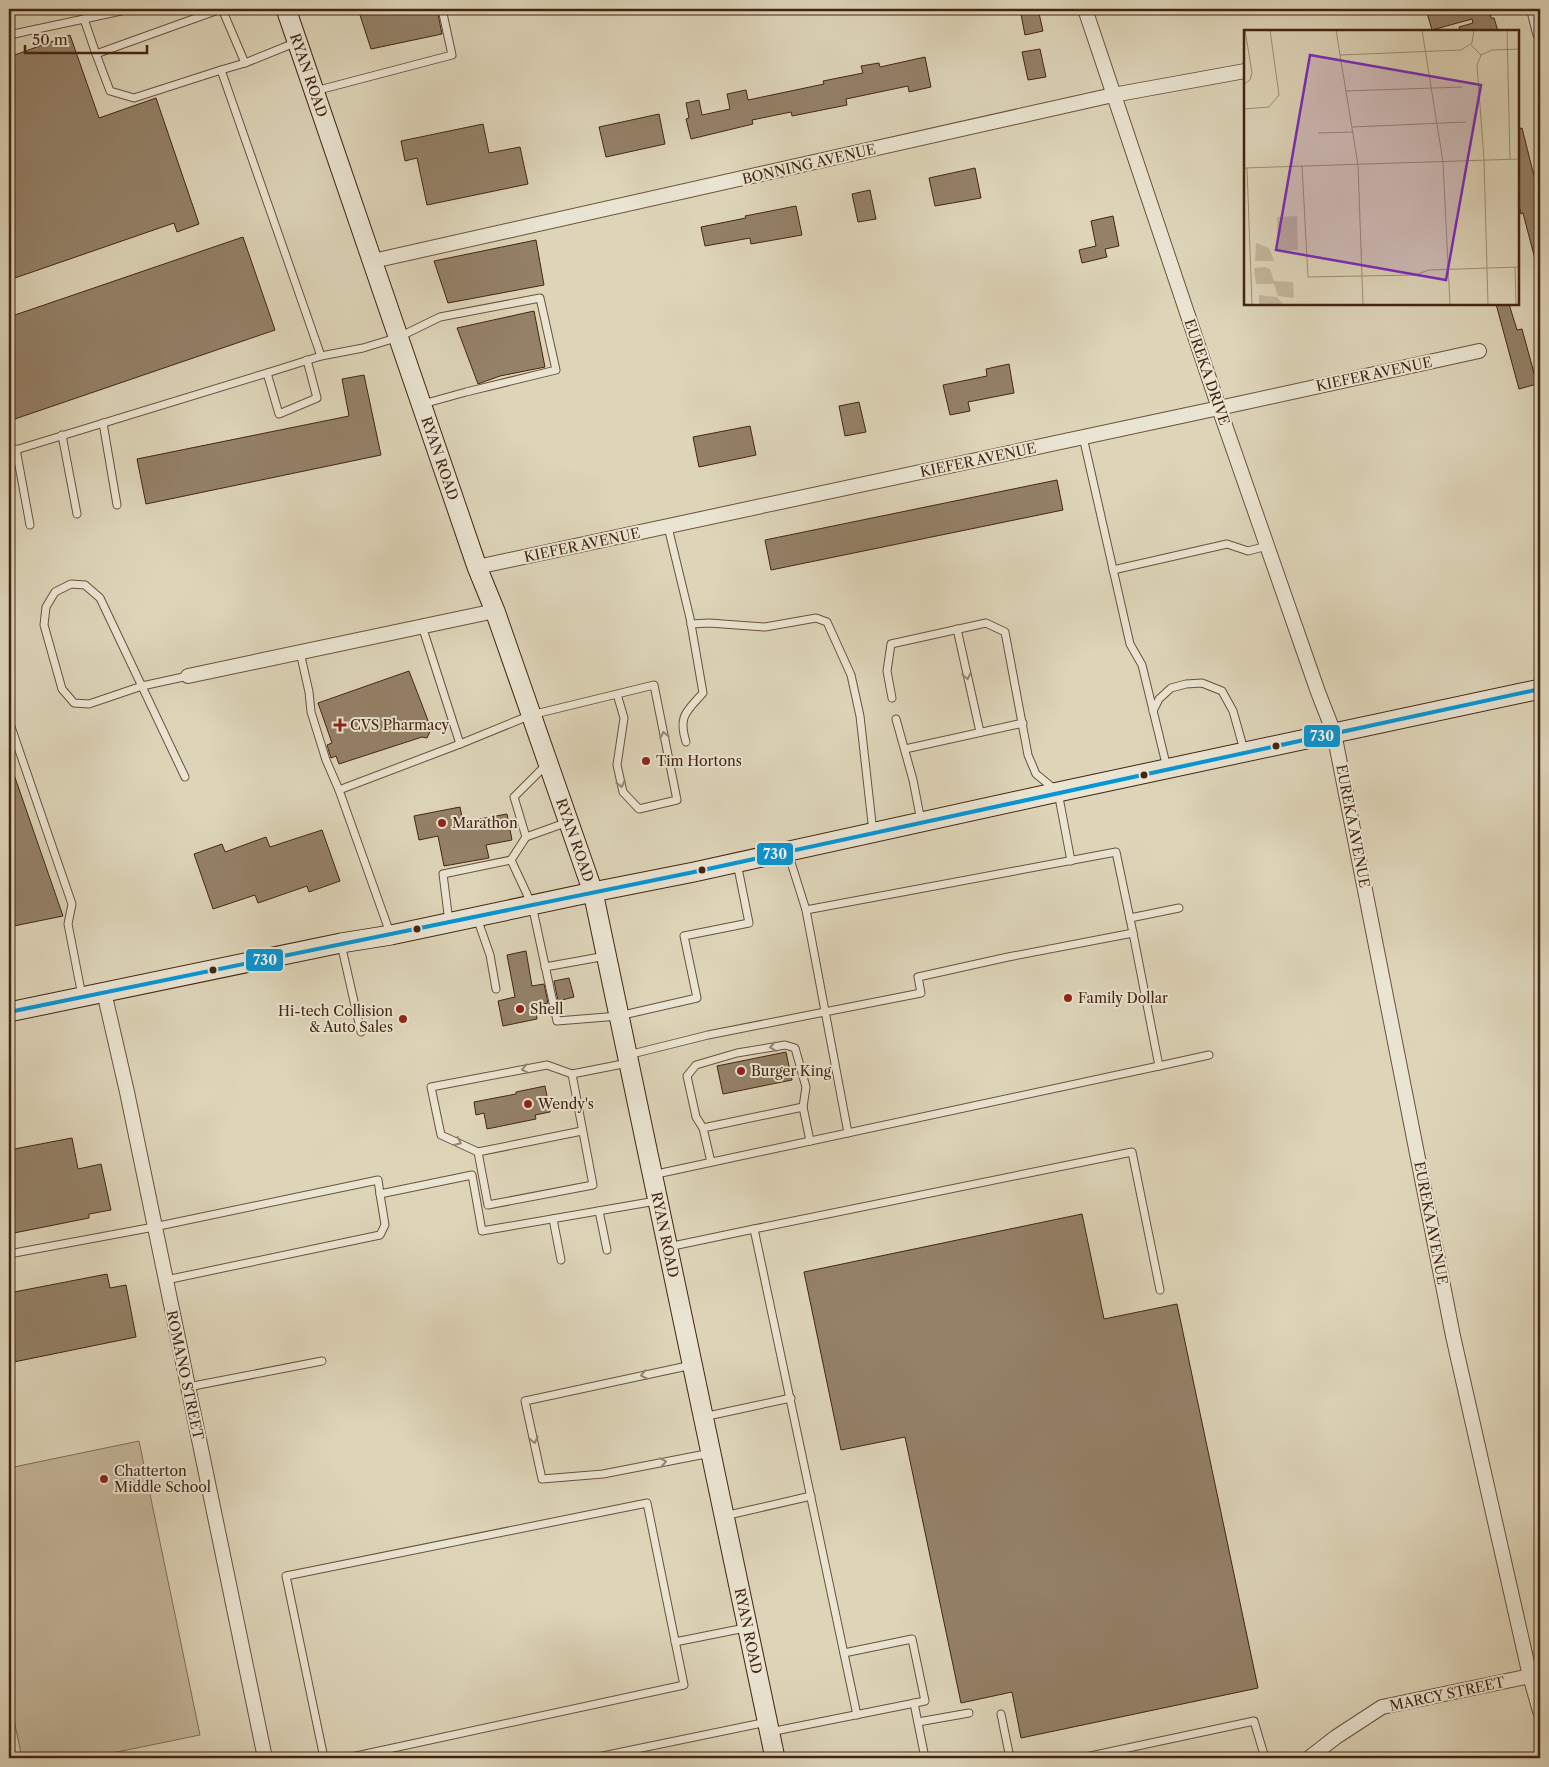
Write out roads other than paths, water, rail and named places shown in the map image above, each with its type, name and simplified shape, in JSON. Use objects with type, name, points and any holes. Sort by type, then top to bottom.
[{"type":"main road","name":"RYAN ROAD","points":[[286,9],[477,567],[495,611],[593,892],[775,1758]]},
{"type":"main road","points":[[9,1012],[341,943],[392,936],[1540,689]]},
{"type":"street","name":"EUREKA DRIVE","points":[[1085,9],[1219,408],[1334,733]]},
{"type":"street","points":[[1534,9],[1540,32]]},
{"type":"street","name":"BONNING AVENUE","points":[[373,261],[1113,95],[1244,71]]},
{"type":"street","name":"KIEFER AVENUE","points":[[477,567],[1083,438],[1479,351]]},
{"type":"street","points":[[188,676],[495,611]]},
{"type":"street","name":"EUREKA AVENUE","points":[[1334,733],[1453,1336],[1535,1675],[1540,1711]]},
{"type":"street","name":"ROMANO STREET","points":[[104,992],[265,1758]]},
{"type":"street","name":"MARCY STREET","points":[[1308,1758],[1343,1732],[1382,1707],[1535,1675]]},
{"type":"lane","points":[[9,35],[130,9]]},
{"type":"lane","points":[[96,54],[221,9],[244,63]]},
{"type":"lane","points":[[315,91],[452,54],[442,9]]},
{"type":"lane","points":[[84,19],[110,91],[134,98],[244,63],[298,42]]},
{"type":"lane","points":[[221,70],[321,356]]},
{"type":"lane","points":[[30,526],[12,450],[321,356],[363,348],[399,337],[440,317],[540,298],[556,370],[422,404]]},
{"type":"lane","points":[[267,372],[279,414],[317,398],[308,360]]},
{"type":"lane","points":[[103,422],[117,505]]},
{"type":"lane","points":[[62,435],[77,514]]},
{"type":"lane","points":[[1083,438],[1130,644],[1142,665],[1167,769]]},
{"type":"lane","points":[[668,526],[691,624],[703,694],[685,714],[682,728],[686,742]]},
{"type":"lane","points":[[1113,570],[1227,544],[1248,551],[1267,546]]},
{"type":"lane","points":[[185,777],[142,686],[100,598],[85,585],[71,584],[55,592],[46,606],[44,625],[62,690],[74,704],[89,704],[142,686],[188,676]]},
{"type":"lane","points":[[691,624],[709,622],[765,627],[816,618],[827,622],[851,675],[860,716],[873,832]]},
{"type":"lane","points":[[892,698],[887,671],[892,644],[986,622],[1005,632],[1028,755],[1036,774],[1058,792],[1071,860]]},
{"type":"lane","points":[[422,626],[460,744]]},
{"type":"lane","points":[[957,629],[980,732]]},
{"type":"lane","points":[[300,652],[309,692],[311,712],[326,760],[339,790],[392,936]]},
{"type":"lane","points":[[1153,711],[1159,698],[1171,688],[1186,684],[1202,683],[1222,691],[1233,711],[1244,752]]},
{"type":"lane","points":[[339,790],[531,715],[617,694],[654,685],[676,800],[639,809],[623,792],[617,765],[624,718],[617,694]]},
{"type":"lane","points":[[896,719],[913,780],[921,822]]},
{"type":"lane","points":[[9,721],[72,904],[68,924],[82,996]]},
{"type":"lane","points":[[905,749],[1023,723]]},
{"type":"lane","points":[[526,837],[514,797],[548,763]]},
{"type":"lane","points":[[449,923],[443,874],[511,860],[526,837],[568,822]]},
{"type":"lane","points":[[787,852],[806,910],[848,1133]]},
{"type":"lane","points":[[806,910],[1116,852],[1159,1066]]},
{"type":"lane","points":[[511,860],[532,905],[557,1021],[619,1016],[697,998],[684,936],[749,924],[737,863]]},
{"type":"lane","points":[[1130,918],[1180,908]]},
{"type":"lane","points":[[477,918],[490,955],[496,989]]},
{"type":"lane","points":[[582,1131],[478,1152],[441,1135],[432,1087],[547,1064],[572,1074],[708,1035],[921,993],[918,977],[1008,957],[1133,933]]},
{"type":"lane","points":[[341,943],[361,1032]]},
{"type":"lane","points":[[545,967],[606,956]]},
{"type":"lane","points":[[711,1162],[703,1128],[696,1117],[687,1076],[696,1065],[738,1053],[785,1045],[795,1048],[806,1087],[803,1107],[810,1141]]},
{"type":"lane","points":[[652,1175],[1209,1055]]},
{"type":"lane","points":[[478,1152],[488,1205],[593,1185],[572,1074]]},
{"type":"lane","points":[[703,1128],[803,1107]]},
{"type":"lane","points":[[667,1247],[1132,1152],[1160,1290]]},
{"type":"lane","points":[[380,1194],[472,1175],[482,1231],[658,1201]]},
{"type":"lane","points":[[9,1254],[154,1227],[378,1180],[385,1225],[380,1235],[166,1280]]},
{"type":"lane","points":[[599,1211],[607,1250]]},
{"type":"lane","points":[[553,1219],[561,1260]]},
{"type":"lane","points":[[754,1229],[857,1715]]},
{"type":"lane","points":[[188,1387],[322,1361]]},
{"type":"lane","points":[[692,1364],[525,1401],[542,1479],[603,1474],[711,1453]]},
{"type":"lane","points":[[703,1417],[791,1398]]},
{"type":"lane","points":[[724,1516],[811,1496]]},
{"type":"lane","points":[[324,1758],[286,1576],[647,1503],[684,1686],[347,1758]]},
{"type":"lane","points":[[675,1642],[747,1627]]},
{"type":"lane","points":[[593,1758],[768,1727],[857,1715],[925,1701],[912,1639],[844,1653]]},
{"type":"lane","points":[[914,1703],[925,1758]]},
{"type":"lane","points":[[918,1722],[968,1713]]},
{"type":"lane","points":[[1002,1714],[1010,1758]]},
{"type":"lane","points":[[1082,1758],[1254,1721],[1265,1758]]},
{"type":"place","name":"CVS Pharmacy","points":[[340,725]]},
{"type":"place","name":"Tim Hortons","points":[[646,761]]},
{"type":"place","name":"Marathon","points":[[442,823]]},
{"type":"place","name":"Family Dollar","points":[[1068,998]]},
{"type":"place","name":"Shell","points":[[520,1009]]},
{"type":"place","name":"Hi-tech Collision & Auto Sales","points":[[403,1019]]},
{"type":"place","name":"Burger King","points":[[741,1071]]},
{"type":"place","name":"Wendy's","points":[[528,1104]]},
{"type":"place","name":"Chatterton Middle School","points":[[104,1479]]}]
